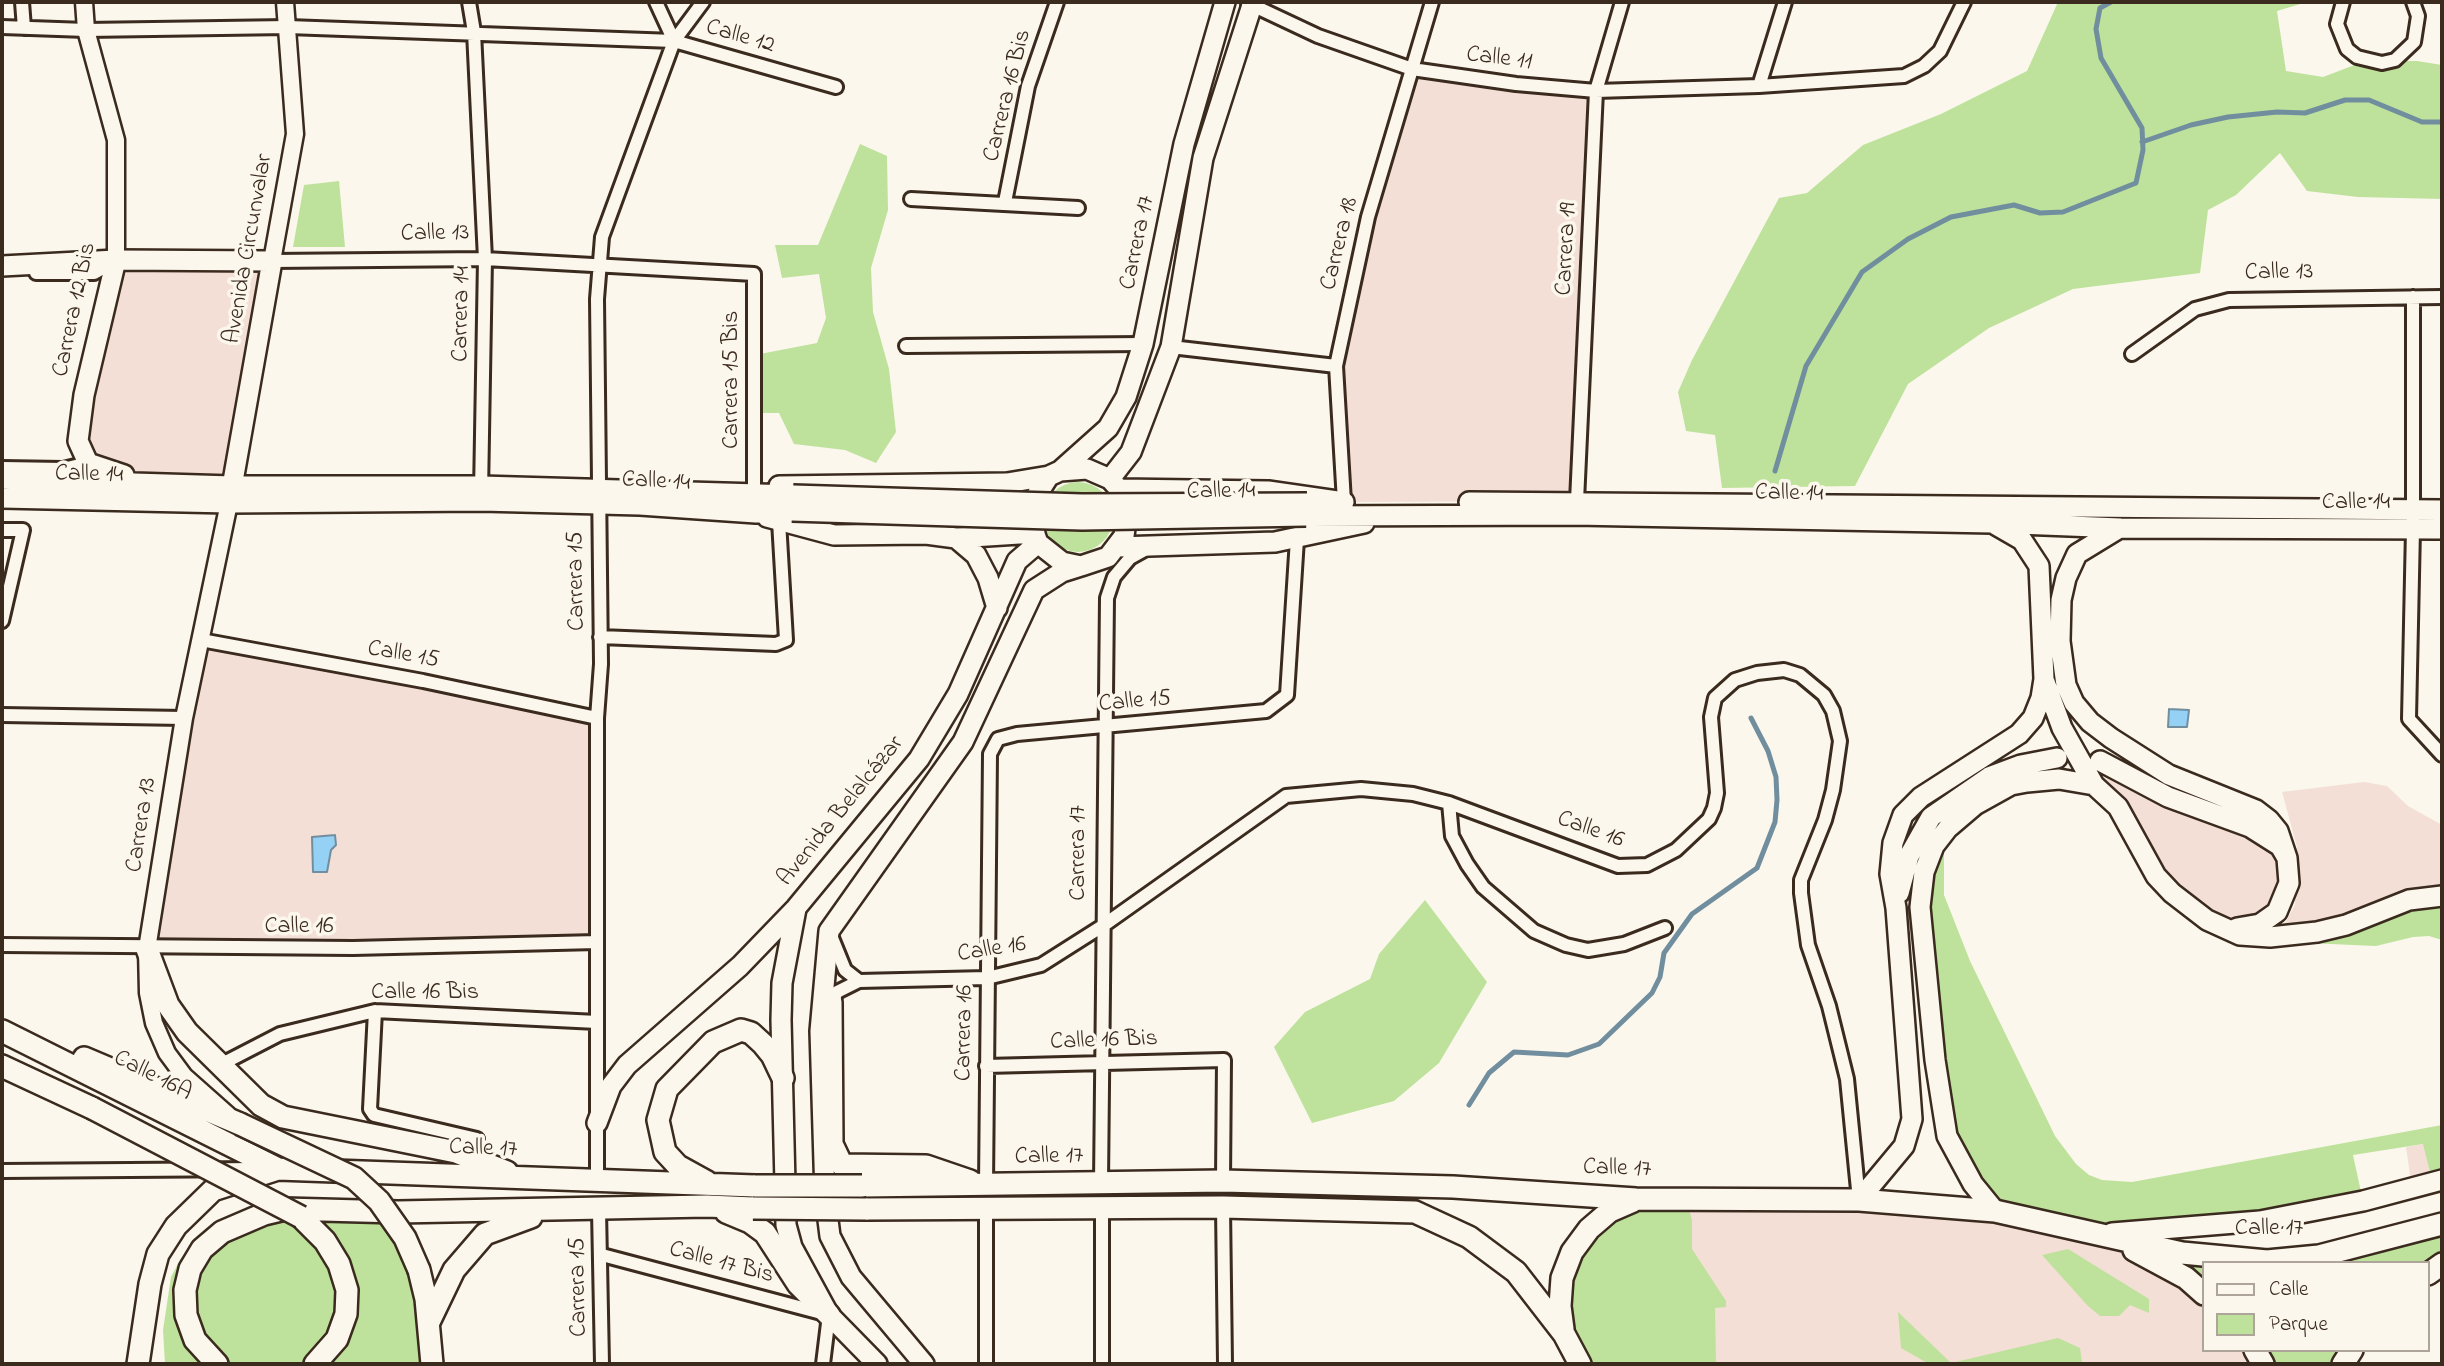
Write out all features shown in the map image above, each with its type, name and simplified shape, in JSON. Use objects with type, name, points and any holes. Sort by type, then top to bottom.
[{"type":"main road","name":"Carrera 17","points":[[1055,474],[1108,428],[1126,397],[1143,344],[1184,144],[1225,2]]},
{"type":"main road","name":"Carrera 17","points":[[1114,484],[1131,452],[1171,347],[1203,158],[1251,3]]},
{"type":"main road","name":"Calle 13","points":[[2,266],[107,261],[272,261]]},
{"type":"main road","name":"Carrera 12 Bis","points":[[88,463],[78,441],[78,421],[107,261]]},
{"type":"main road","name":"Avenida Circunvalar","points":[[231,494],[272,261]]},
{"type":"main road","points":[[88,463],[106,471],[166,484]]},
{"type":"main road","points":[[664,490],[754,486],[985,484],[1087,469],[1114,484],[1268,491],[1344,502]]},
{"type":"main road","points":[[1055,474],[1035,498],[1031,510],[1037,538],[1062,562],[1081,566]]},
{"type":"main road","name":"Calle 14","points":[[2,479],[47,490],[231,494],[481,493],[598,497],[756,513],[788,509]]},
{"type":"main road","name":"Calle 14","points":[[2,498],[47,490],[166,484],[231,494]]},
{"type":"main road","points":[[924,1364],[851,1277],[830,1236],[825,1196],[820,1031],[829,931],[962,742],[1034,590],[1062,572],[1101,560],[1118,547],[1127,524],[1128,512],[1114,484]]},
{"type":"main road","name":"Calle 14","points":[[598,497],[664,490],[788,509],[1082,520],[1306,510],[1399,515],[1992,523],[2121,528],[2413,519],[2442,510]]},
{"type":"main road","name":"Calle 14","points":[[1306,510],[1344,502],[1577,501],[2050,509],[2413,519],[2442,529]]},
{"type":"main road","points":[[788,509],[834,535],[926,534],[956,538],[1037,538]]},
{"type":"main road","points":[[2050,509],[2075,540],[2077,554],[2061,600],[2060,641],[2066,685],[2074,703],[2090,723],[2169,775],[2263,815],[2278,831],[2287,858],[2289,883],[2277,912],[2260,924],[2225,929]]},
{"type":"main road","points":[[1118,547],[1297,539],[1399,515]]},
{"type":"main road","points":[[1992,523],[2022,540],[2039,566],[2044,679],[2062,728],[2094,785],[2118,807],[2156,876],[2188,906],[2225,929],[2255,937],[2317,932],[2346,925],[2409,900],[2442,896]]},
{"type":"main road","points":[[2077,554],[2121,528]]},
{"type":"main road","points":[[956,538],[976,555],[988,578],[997,608]]},
{"type":"main road","name":"Avenida Belalcázar","points":[[877,1364],[829,1315],[792,1247],[786,1225],[782,984],[796,908],[919,759],[958,694],[1017,561],[1037,538]]},
{"type":"main road","points":[[1858,1200],[1904,1146],[1912,1119],[1896,908],[1890,874],[1892,843],[1903,815],[1921,797],[2019,734],[2033,718],[2044,679]]},
{"type":"main road","points":[[1896,908],[1902,874],[1918,836],[1931,817],[1989,777],[2021,765],[2057,758]]},
{"type":"main road","points":[[2100,761],[2168,797],[2267,836],[2280,846],[2287,858]]},
{"type":"main road","points":[[1995,1211],[1955,1157],[1941,1114],[1920,907],[1924,873],[1943,834],[1975,805],[1993,793],[2011,785],[2042,780],[2059,779],[2094,785]]},
{"type":"main road","points":[[597,1123],[611,1087],[627,1065],[740,965],[796,908]]},
{"type":"main road","points":[[147,949],[168,1005],[187,1032],[261,1105],[283,1117],[456,1152],[524,1178]]},
{"type":"main road","points":[[831,1002],[832,1144],[842,1165],[926,1166],[985,1186]]},
{"type":"main road","points":[[2,1030],[101,1065],[240,1124],[354,1178],[379,1201],[405,1238],[418,1270],[429,1322],[432,1364]]},
{"type":"main road","name":"Calle 16A","points":[[2,1030],[278,1169]]},
{"type":"main road","points":[[716,1185],[693,1176],[665,1152],[658,1120],[667,1089],[713,1042],[741,1030],[751,1033],[763,1044],[772,1055],[783,1078]]},
{"type":"main road","points":[[2,1066],[92,1108],[293,1213],[325,1241],[339,1264],[347,1290],[346,1314],[337,1339],[315,1364]]},
{"type":"main road","points":[[138,1364],[150,1284],[158,1254],[176,1226],[213,1190],[278,1169]]},
{"type":"main road","name":"Calle 17","points":[[278,1169],[755,1186],[985,1186],[1223,1181],[1453,1187],[1636,1199],[1858,1200],[1995,1211],[2182,1253],[2267,1261],[2319,1256],[2442,1224]]},
{"type":"main road","name":"Calle 17","points":[[2094,1234],[2260,1221],[2363,1201],[2442,1180]]},
{"type":"main road","points":[[1564,1334],[1560,1297],[1562,1278],[1572,1252],[1589,1228],[1611,1211],[1636,1199]]},
{"type":"main road","points":[[708,1206],[737,1215],[765,1233],[798,1284],[829,1315]]},
{"type":"main road","name":"Calle 17","points":[[293,1213],[599,1210],[708,1206],[986,1210],[1223,1207],[1415,1212],[1469,1237],[1516,1272],[1564,1334],[1580,1364]]},
{"type":"main road","points":[[429,1322],[454,1270],[485,1234],[526,1218],[599,1210]]},
{"type":"main road","points":[[217,1364],[195,1340],[186,1315],[185,1290],[190,1269],[202,1249],[222,1232],[264,1214],[293,1213]]},
{"type":"main road","name":"Calle 17","points":[[2094,1234],[2142,1254],[2186,1278],[2202,1292]]},
{"type":"street","points":[[22,2],[24,28]]},
{"type":"street","name":"Carrera 12 Bis","points":[[84,2],[86,30],[116,140],[107,261]]},
{"type":"street","name":"Avenida Circunvalar","points":[[272,261],[295,134],[285,2]]},
{"type":"street","name":"Carrera 14","points":[[469,2],[474,32],[485,259],[481,493]]},
{"type":"street","points":[[656,2],[674,41]]},
{"type":"street","name":"Carrera 15","points":[[597,1182],[597,718],[600,637],[597,299],[602,237],[674,41],[704,2]]},
{"type":"street","name":"Carrera 16 Bis","points":[[1005,202],[1028,86],[1057,2]]},
{"type":"street","name":"Carrera 18","points":[[1344,502],[1336,366],[1361,244],[1432,2]]},
{"type":"street","name":"Carrera 19","points":[[1577,501],[1596,91],[1622,2]]},
{"type":"street","points":[[1759,86],[1785,2]]},
{"type":"street","name":"Calle 11","points":[[1251,3],[1318,37],[1412,69],[1516,84],[1596,91],[1759,86],[1904,76],[1924,66],[1940,51],[1964,2]]},
{"type":"street","points":[[2343,2],[2337,24],[2347,49],[2357,57],[2382,63],[2395,60],[2414,42],[2418,16],[2415,2]]},
{"type":"street","name":"Calle 12","points":[[2,27],[86,30],[288,27],[674,41],[836,87]]},
{"type":"street","points":[[911,200],[1005,202],[1078,208]]},
{"type":"street","name":"Calle 13","points":[[272,261],[485,259],[754,274]]},
{"type":"street","name":"Calle 13","points":[[2,273],[94,273],[107,261]]},
{"type":"street","name":"Carrera 15 Bis","points":[[754,274],[754,486]]},
{"type":"street","points":[[2413,297],[2413,519],[2409,719],[2442,755]]},
{"type":"street","name":"Calle 13","points":[[2132,354],[2195,309],[2229,300],[2442,297]]},
{"type":"street","points":[[906,346],[1143,344]]},
{"type":"street","points":[[1171,347],[1336,366]]},
{"type":"street","points":[[2,468],[63,469],[88,463]]},
{"type":"street","name":"Carrera 13","points":[[231,494],[184,718],[147,949],[148,993],[154,1023],[167,1052],[184,1076],[240,1124]]},
{"type":"street","points":[[600,637],[776,644],[786,640],[788,509]]},
{"type":"street","points":[[2,530],[23,530],[2,621]]},
{"type":"street","name":"Calle 15","points":[[990,754],[998,739],[1017,734],[1266,711],[1287,695],[1297,539]]},
{"type":"street","name":"Carrera 17","points":[[1101,1183],[1107,598],[1114,577],[1130,558],[1154,544]]},
{"type":"street","name":"Calle 15","points":[[201,640],[423,681],[597,718]]},
{"type":"street","name":"Calle 16","points":[[859,981],[987,978],[1041,965],[1104,925],[1286,796],[1361,789],[1413,794],[1450,803],[1618,866],[1647,864],[1676,850],[1709,819],[1714,808],[1717,793],[1711,717],[1715,698],[1735,680],[1758,673],[1784,670],[1800,675],[1824,695],[1833,710],[1840,741],[1825,820],[1801,880],[1801,893],[1808,945],[1839,1041],[1847,1079],[1858,1200]]},
{"type":"street","points":[[2,715],[184,718]]},
{"type":"street","name":"Carrera 16","points":[[985,1186],[990,754]]},
{"type":"street","points":[[1450,803],[1452,836],[1467,864],[1483,887],[1534,931],[1566,945],[1588,950],[1624,944],[1665,928]]},
{"type":"street","points":[[820,1031],[837,992],[859,981],[845,970],[829,931]]},
{"type":"street","name":"Calle 16","points":[[2,945],[147,949],[353,948],[597,942]]},
{"type":"street","points":[[375,1011],[370,1109],[374,1115],[477,1139]]},
{"type":"street","name":"Calle 16 Bis","points":[[220,1065],[280,1034],[375,1011],[597,1022]]},
{"type":"street","name":"Calle 16 Bis","points":[[986,1066],[1224,1060],[1223,1181]]},
{"type":"street","name":"Calle 17","points":[[2,1171],[278,1169]]},
{"type":"street","points":[[1223,1207],[1225,1364]]},
{"type":"street","points":[[1102,1209],[1102,1364]]},
{"type":"street","name":"Carrera 15","points":[[599,1210],[602,1255],[602,1364]]},
{"type":"street","points":[[986,1210],[986,1364]]},
{"type":"street","name":"Calle 17 Bis","points":[[602,1255],[829,1315]]},
{"type":"street","points":[[822,1364],[829,1315]]},
{"type":"shaded area","points":[[1412,69],[1596,91],[1577,501],[1344,502],[1336,366]]},
{"type":"shaded area","points":[[116,260],[272,261],[232,486],[166,484],[88,463],[78,421]]},
{"type":"shaded area","points":[[201,640],[597,718],[597,942],[147,949]]},
{"type":"shaded area","points":[[2100,761],[2280,846],[2284,898],[2251,927],[2187,906],[2088,776]]},
{"type":"shaded area","points":[[2364,782],[2387,786],[2408,806],[2442,825],[2442,896],[2346,925],[2283,927],[2295,905],[2297,847],[2282,792]]},
{"type":"shaded area","points":[[2424,1144],[2433,1184],[2412,1189],[2406,1147]]},
{"type":"shaded area","points":[[1859,1200],[2094,1234],[2202,1293],[2202,1352],[2256,1352],[2263,1364],[1580,1364],[1610,1211]]},
{"type":"green space","points":[[2058,2],[2307,2],[2277,11],[2286,71],[2323,77],[2365,61],[2417,61],[2442,65],[2442,199],[2358,197],[2307,191],[2280,153],[2236,195],[2208,210],[2200,273],[2073,289],[1989,328],[1908,384],[1855,486],[1722,488],[1715,435],[1686,431],[1678,392],[1692,360],[1779,198],[1807,193],[1863,145],[1941,114],[2027,71]]},
{"type":"green space","points":[[860,144],[887,156],[888,210],[871,268],[873,312],[889,369],[896,432],[876,463],[845,450],[794,444],[779,413],[762,413],[760,354],[817,343],[826,318],[819,274],[782,278],[775,245],[818,245]]},
{"type":"green space","points":[[339,181],[345,247],[293,247],[304,185]]},
{"type":"green space","points":[[1078,482],[1103,492],[1113,517],[1103,542],[1078,552],[1053,542],[1043,517],[1053,492]]},
{"type":"green space","points":[[1944,843],[1944,895],[1970,961],[2055,1136],[2076,1164],[2089,1175],[2102,1180],[2132,1182],[2442,1125],[2442,1180],[2433,1184],[2423,1144],[2353,1155],[2363,1201],[2098,1233],[2267,1261],[2202,1261],[2202,1293],[2142,1254],[1995,1211],[1955,1157],[1920,907]]},
{"type":"green space","points":[[2442,896],[2442,940],[2429,936],[2413,937],[2376,946],[2284,942]]},
{"type":"green space","points":[[1425,900],[1487,982],[1439,1063],[1394,1101],[1312,1123],[1274,1047],[1305,1012],[1370,979],[1379,954]]},
{"type":"green space","points":[[1686,1198],[1692,1220],[1692,1249],[1726,1301],[1726,1307],[1715,1308],[1716,1364],[1580,1364],[1562,1278],[1610,1211]]},
{"type":"green space","points":[[386,1212],[419,1270],[422,1364],[165,1364],[163,1330],[171,1277],[181,1258],[264,1215]]},
{"type":"green space","points":[[2442,1224],[2442,1264],[2430,1264],[2430,1261],[2267,1261]]},
{"type":"green space","points":[[2068,1249],[2149,1299],[2149,1313],[2130,1305],[2119,1316],[2100,1316],[2042,1255]]},
{"type":"green space","points":[[1898,1312],[1951,1363],[2058,1338],[2080,1348],[2082,1364],[1929,1364],[1901,1348]]},
{"type":"green space","points":[[2256,1352],[2351,1352],[2343,1364],[2263,1364]]},
{"type":"water","points":[[2169,709],[2189,710],[2187,727],[2168,727]]},
{"type":"water","points":[[335,835],[336,845],[331,850],[327,872],[313,872],[312,837]]},
{"type":"waterway","points":[[1775,471],[1806,366],[1862,272],[1908,239],[1951,217],[2014,205],[2040,213],[2063,212],[2136,183],[2143,150],[2142,128],[2101,58],[2096,29],[2100,8],[2111,2]]},
{"type":"waterway","points":[[2142,142],[2191,125],[2228,117],[2277,112],[2305,113],[2345,100],[2369,100],[2422,122],[2442,122]]},
{"type":"waterway","points":[[1469,1105],[1489,1073],[1514,1052],[1568,1055],[1599,1044],[1652,993],[1660,977],[1664,953],[1692,914],[1757,868],[1775,822],[1777,800],[1776,777],[1768,751],[1751,718]]}]
